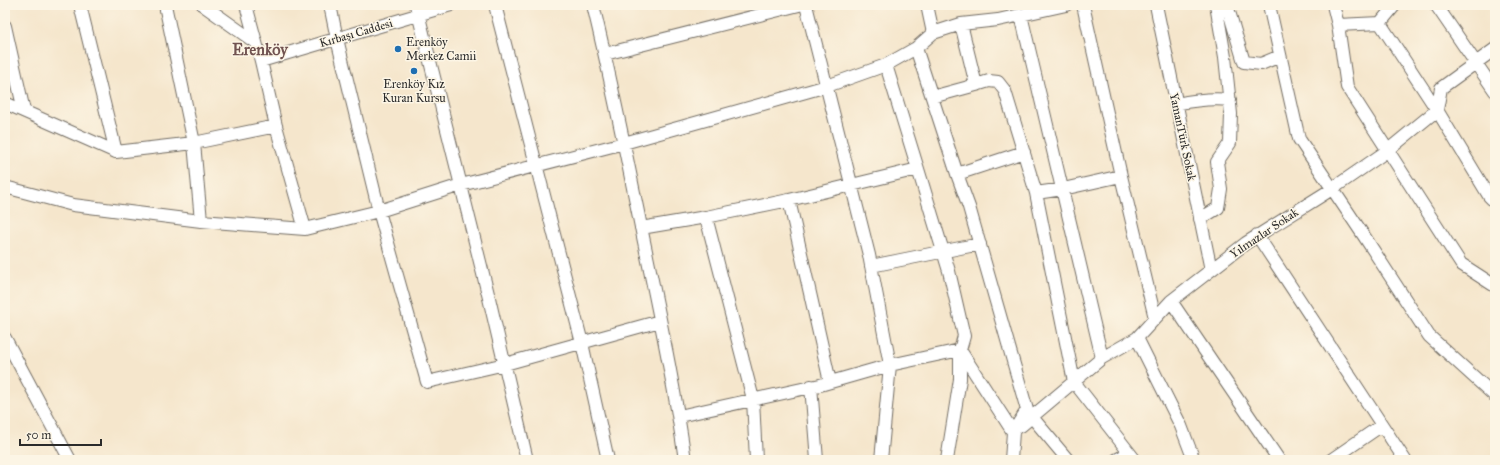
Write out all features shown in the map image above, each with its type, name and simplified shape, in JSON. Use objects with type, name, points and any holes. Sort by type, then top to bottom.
[{"type":"street","points":[[80,5],[116,152]]},
{"type":"street","points":[[165,5],[194,143],[201,221]]},
{"type":"street","points":[[203,5],[255,42]]},
{"type":"street","points":[[246,5],[276,126],[304,229]]},
{"type":"street","points":[[330,5],[379,211],[427,382],[504,364],[660,321]]},
{"type":"street","name":"Kırbaşı Caddesi","points":[[261,61],[337,39],[417,10],[451,5]]},
{"type":"street","points":[[495,5],[582,343],[608,460]]},
{"type":"street","points":[[593,5],[624,143],[660,321],[679,416],[685,460]]},
{"type":"street","points":[[605,54],[799,5]]},
{"type":"street","points":[[806,5],[871,266],[890,365],[881,460]]},
{"type":"street","points":[[927,5],[933,33]]},
{"type":"street","points":[[5,187],[73,205],[201,221],[304,229],[379,211],[461,185],[624,143],[827,86],[886,65],[916,48],[933,33],[961,24],[998,20],[1066,5]]},
{"type":"street","points":[[1082,5],[1155,318]]},
{"type":"street","name":"YamanTürk Sokak","points":[[1156,5],[1211,270]]},
{"type":"street","points":[[1200,219],[1218,208],[1221,189],[1217,162],[1230,143],[1230,100],[1225,57],[1216,5]]},
{"type":"street","points":[[1228,5],[1244,62],[1261,64],[1280,56]]},
{"type":"street","points":[[1269,5],[1299,139],[1429,336],[1495,396]]},
{"type":"street","points":[[1333,5],[1338,25],[1347,87],[1461,264],[1495,286]]},
{"type":"street","points":[[1338,25],[1380,23],[1395,5]]},
{"type":"street","points":[[1436,5],[1477,62],[1495,91]]},
{"type":"street","points":[[417,10],[527,460]]},
{"type":"street","points":[[1021,15],[1102,358]]},
{"type":"street","points":[[1380,23],[1437,110],[1489,196],[1495,202]]},
{"type":"street","points":[[961,24],[976,85]]},
{"type":"street","points":[[5,26],[24,111]]},
{"type":"street","points":[[916,48],[969,207],[1027,410],[1013,432],[1011,460]]},
{"type":"street","points":[[1437,110],[1441,88],[1495,49]]},
{"type":"street","points":[[886,65],[943,252],[964,336],[960,350],[960,379],[947,460]]},
{"type":"street","points":[[932,97],[989,81],[998,82],[1005,91],[1036,193],[1074,382],[1132,456],[1116,460]]},
{"type":"street","points":[[1176,104],[1199,99],[1230,100]]},
{"type":"street","points":[[5,103],[116,152],[194,143],[276,126]]},
{"type":"street","name":"Yılmazlar Sokak","points":[[1013,432],[1102,358],[1137,338],[1171,301],[1257,235],[1332,189],[1387,150],[1437,110]]},
{"type":"street","points":[[957,174],[1024,152]]},
{"type":"street","points":[[641,228],[706,217],[789,200],[918,169]]},
{"type":"street","points":[[1036,193],[1063,189],[1121,176]]},
{"type":"street","points":[[789,200],[830,382]]},
{"type":"street","points":[[706,217],[753,399],[756,460]]},
{"type":"street","points":[[1257,235],[1405,460]]},
{"type":"street","points":[[871,266],[980,244]]},
{"type":"street","points":[[1171,301],[1279,460]]},
{"type":"street","points":[[5,338],[70,460]]},
{"type":"street","points":[[1137,338],[1181,426],[1194,460]]},
{"type":"street","points":[[960,350],[1013,432]]},
{"type":"street","points":[[679,416],[830,382],[890,365],[960,350]]},
{"type":"street","points":[[811,386],[817,460]]},
{"type":"street","points":[[1032,417],[1068,460]]},
{"type":"street","points":[[1331,460],[1382,425]]},
{"type":"place","name":"Erenköy Merkez Camii","points":[[398,49]]},
{"type":"place","name":"Erenköy Kız Kuran Kursu","points":[[414,71]]},
{"type":"district","name":"Erenköy","points":[[260,49]]}]
